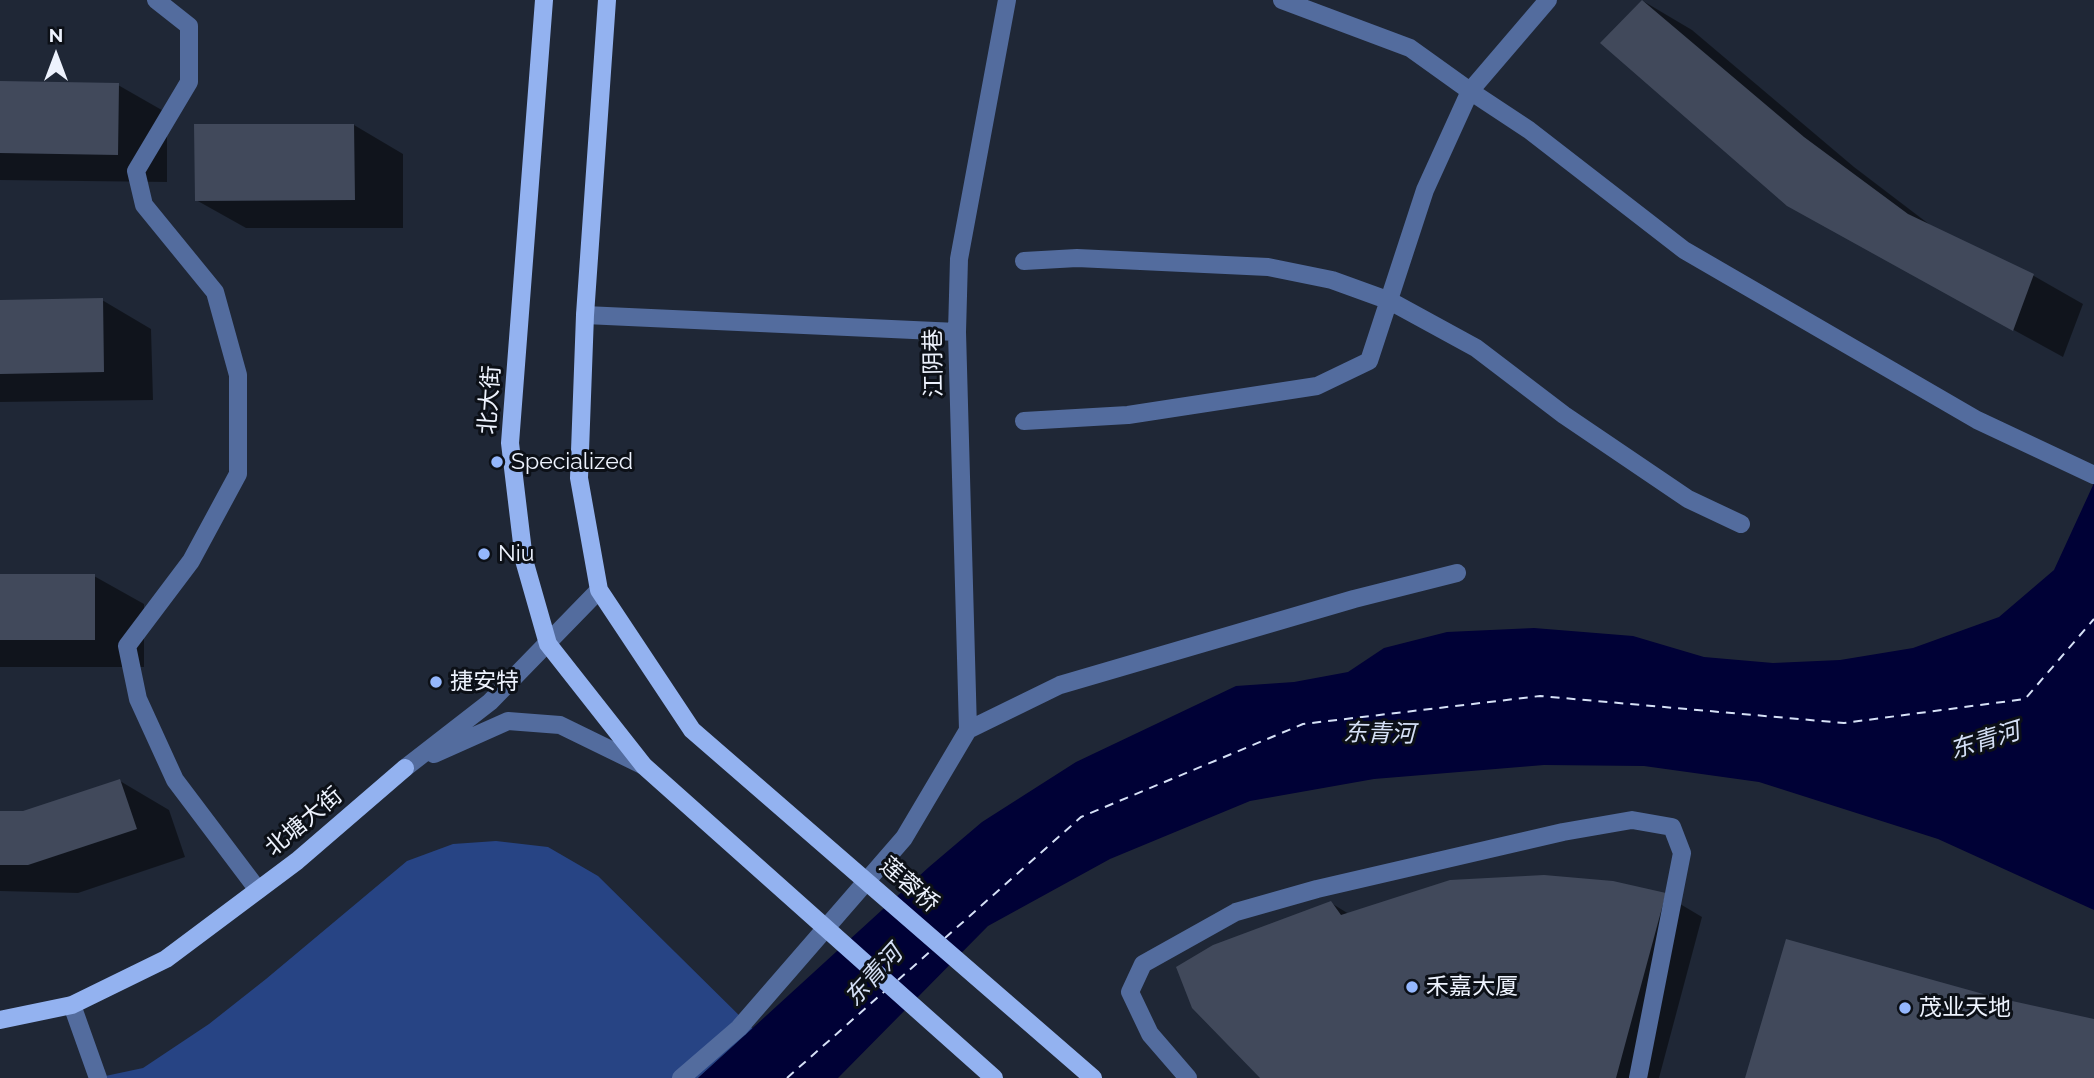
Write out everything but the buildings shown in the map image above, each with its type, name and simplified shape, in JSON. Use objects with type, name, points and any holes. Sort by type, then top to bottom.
[{"type":"main road","name":"北大街","points":[[544,0],[510,443],[524,560],[548,644],[644,766]]},
{"type":"main road","points":[[599,590],[579,478],[585,315],[607,0]]},
{"type":"main road","name":"莲蓉桥","points":[[599,590],[692,730],[1093,1078]]},
{"type":"main road","points":[[644,766],[994,1078]]},
{"type":"main road","name":"北塘大街","points":[[0,1020],[72,1005],[166,959],[297,861],[405,768]]},
{"type":"street","points":[[156,0],[189,26],[189,82],[136,171],[144,205],[215,292],[238,375],[238,474],[191,561],[127,646],[138,699],[176,780],[258,890]]},
{"type":"street","name":"江阴巷","points":[[968,730],[957,332],[959,259],[1007,0]]},
{"type":"street","points":[[1282,0],[1410,48],[1470,92],[1529,130],[1684,250],[1977,420],[2094,475]]},
{"type":"street","points":[[1024,421],[1128,415],[1317,386],[1369,361],[1425,190],[1470,92],[1548,0]]},
{"type":"street","points":[[1024,261],[1077,258],[1268,267],[1332,280],[1390,301],[1476,348],[1564,415],[1688,499],[1741,524]]},
{"type":"street","points":[[585,315],[957,332]]},
{"type":"street","points":[[681,1078],[739,1028],[904,838],[968,730],[1060,685],[1354,599],[1457,573]]},
{"type":"street","points":[[405,768],[489,702],[599,590]]},
{"type":"street","name":"北塘大街","points":[[405,768],[508,721],[560,725],[644,766]]},
{"type":"street","points":[[1188,1078],[1150,1034],[1130,992],[1143,964],[1237,912],[1317,889],[1563,832],[1632,820],[1672,827],[1682,853],[1638,1078]]},
{"type":"street","points":[[72,1005],[98,1078]]},
{"type":"shaded area","points":[[496,841],[548,847],[598,876],[753,1029],[698,1078],[96,1078],[143,1068],[209,1024],[407,861],[453,844]]},
{"type":"water","name":"东青河","points":[[2094,483],[2094,910],[1938,839],[1759,782],[1644,766],[1544,765],[1374,779],[1250,801],[1110,859],[988,926],[838,1078],[698,1078],[982,822],[1076,762],[1236,686],[1294,682],[1348,672],[1384,648],[1447,632],[1534,628],[1633,636],[1704,657],[1773,663],[1840,660],[1913,648],[1999,617],[2054,570]]},
{"type":"ferry route","points":[[945,938],[1081,817],[1303,724],[1540,696],[1844,723],[2025,699],[2094,619]]},
{"type":"ferry route","points":[[898,980],[933,949]]},
{"type":"ferry route","points":[[787,1078],[886,990]]},
{"type":"place","name":"Specialized","points":[[497,462]]},
{"type":"place","name":"Niu","points":[[484,554]]},
{"type":"place","name":"捷安特","points":[[436,682]]},
{"type":"place","name":"禾嘉大厦","points":[[1412,987]]},
{"type":"place","name":"茂业天地","points":[[1905,1008]]}]
